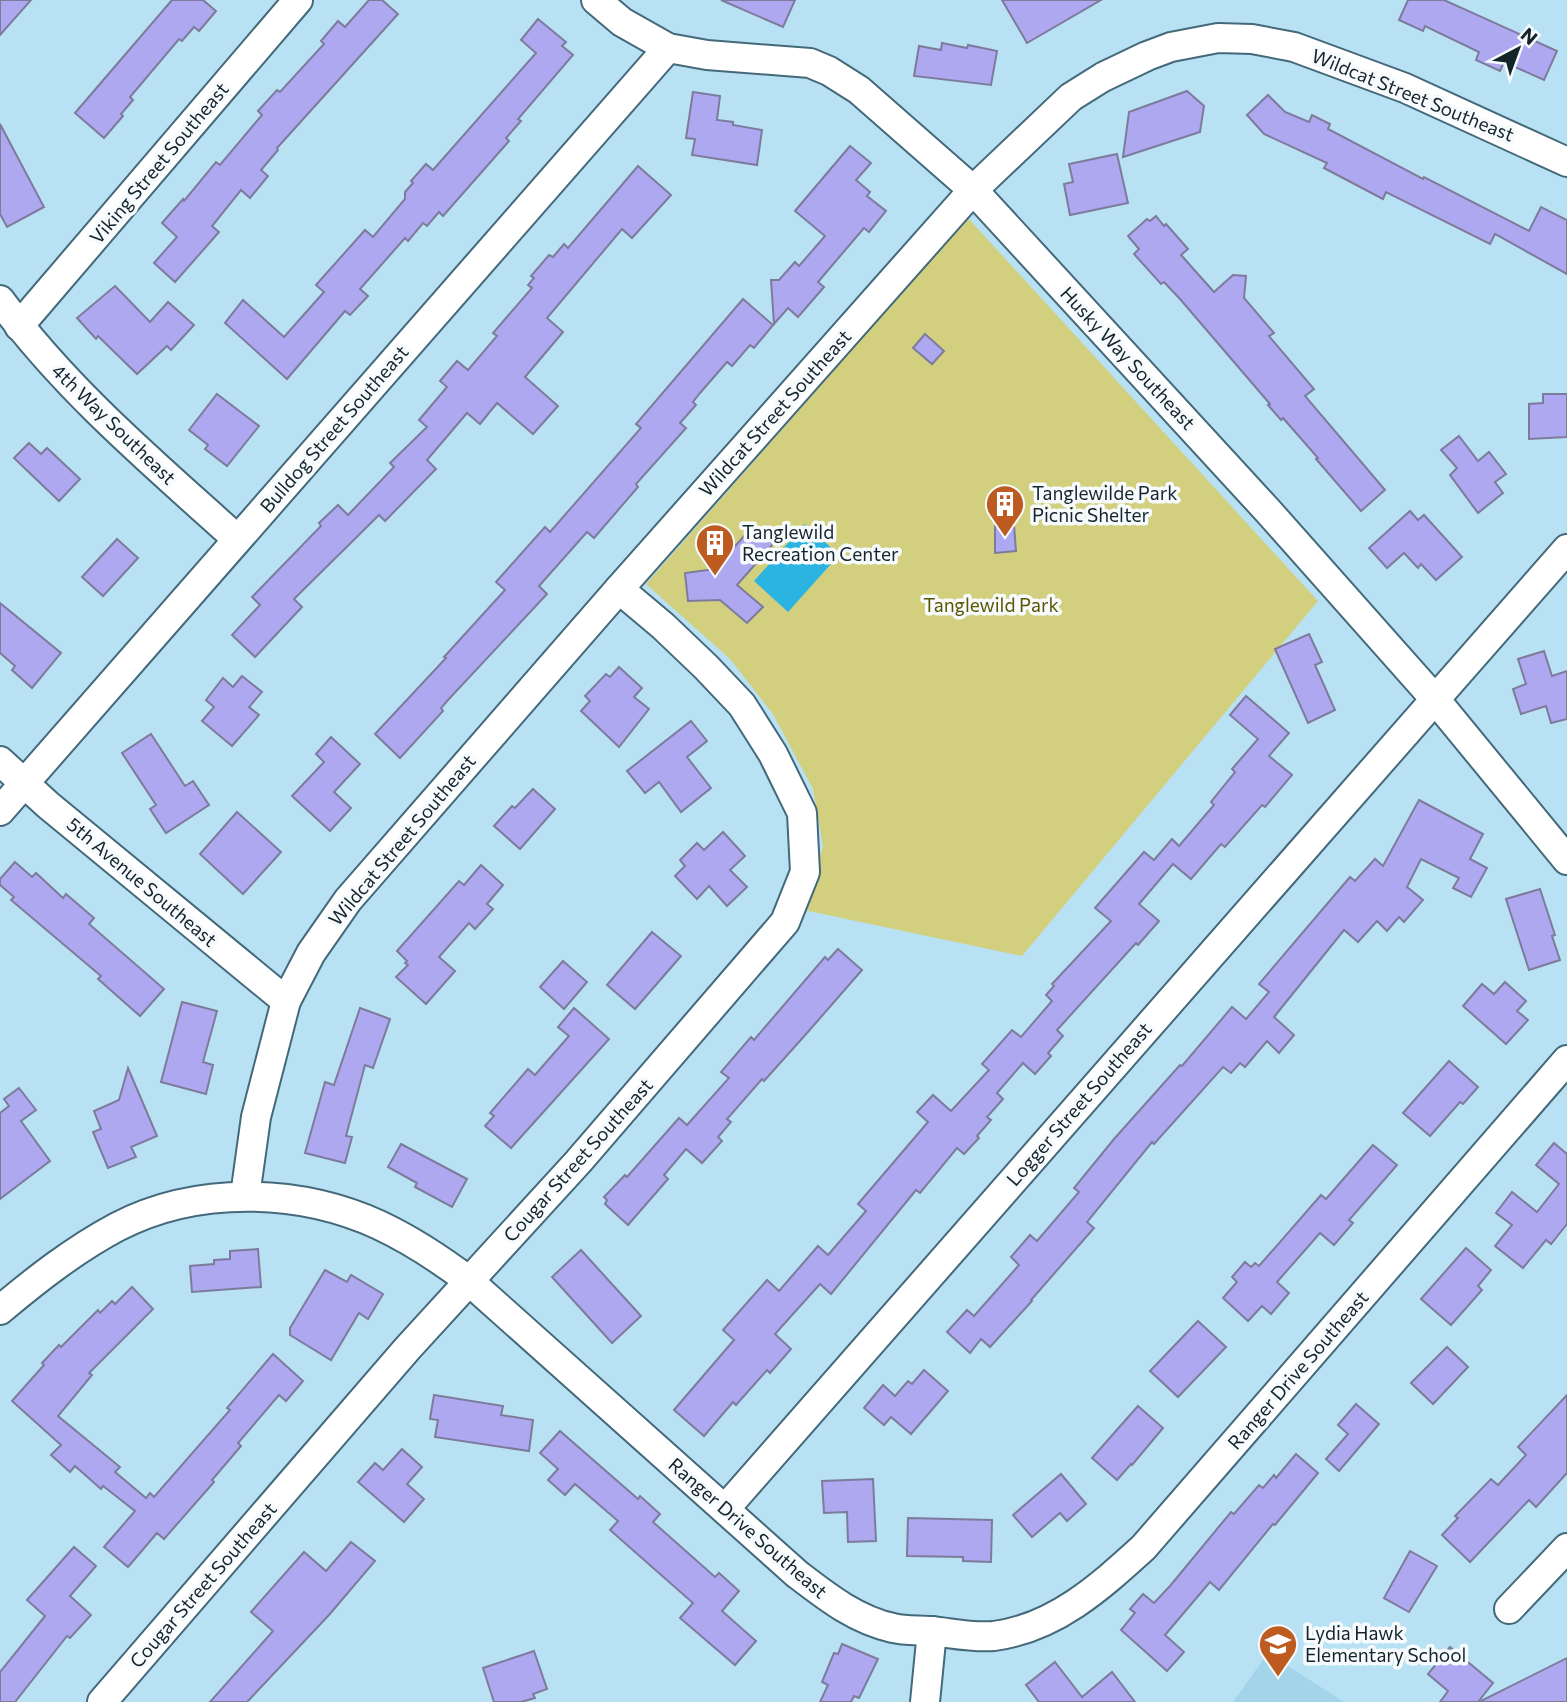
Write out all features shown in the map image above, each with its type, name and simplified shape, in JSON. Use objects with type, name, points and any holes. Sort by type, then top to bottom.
[{"type":"street","name":"Viking Street Southeast","points":[[19,326],[298,0]]},
{"type":"street","name":"Husky Way Southeast","points":[[596,0],[622,22],[668,48],[810,63],[829,71],[859,90],[973,190],[1268,511],[1434,698],[1567,860]]},
{"type":"street","name":"Wildcat Street Southeast","points":[[245,1196],[256,1117],[286,1001],[311,953],[348,900],[973,190],[1071,97],[1103,77],[1171,47],[1218,38],[1252,39],[1294,47],[1405,88],[1567,162]]},
{"type":"street","name":"Bulldog Street Southeast","points":[[0,811],[668,48]]},
{"type":"street","name":"4th Way Southeast","points":[[0,300],[64,379],[122,436],[237,540]]},
{"type":"street","name":"Logger Street Southeast","points":[[725,1509],[1567,549]]},
{"type":"street","name":"Cougar Street Southeast","points":[[102,1702],[469,1281],[578,1162],[764,950],[785,922],[805,872],[802,813],[772,754],[742,705],[671,634],[619,589]]},
{"type":"street","name":"5th Avenue Southeast","points":[[0,761],[286,1001]]},
{"type":"street","name":"Ranger Drive Southeast","points":[[0,1310],[42,1274],[117,1227],[167,1207],[221,1197],[245,1196],[289,1200],[353,1215],[377,1224],[433,1254],[469,1281],[797,1574],[838,1604],[867,1621],[896,1629],[962,1636],[993,1636],[1018,1631],[1045,1620],[1095,1591],[1143,1548],[1567,1060]]},
{"type":"street","points":[[1509,1609],[1567,1548]]},
{"type":"street","points":[[925,1702],[932,1631]]},
{"type":"shaded area","name":"Lydia Hawk Elementary School","points":[[1268,1653],[1344,1702],[1233,1702]]},
{"type":"green space","name":"Tanglewild Park","points":[[968,218],[1318,601],[1022,956],[804,910],[823,846],[813,789],[773,714],[730,659],[646,584]]},
{"type":"water","points":[[805,524],[839,555],[788,612],[754,581]]},
{"type":"building","points":[[0,0],[31,0],[0,35]]},
{"type":"building","points":[[172,0],[203,0],[216,11],[199,31],[194,27],[182,41],[179,39],[130,97],[133,100],[121,114],[123,116],[104,138],[75,113]]},
{"type":"building","points":[[369,0],[382,0],[398,14],[277,148],[261,170],[268,176],[250,198],[241,190],[212,226],[219,232],[175,282],[154,263],[177,237],[162,223],[216,162],[220,165],[262,115],[258,111],[277,90],[280,92],[324,44],[321,41],[338,21],[345,27]]},
{"type":"building","points":[[721,0],[795,0],[783,27]]},
{"type":"building","points":[[1002,0],[1101,0],[1027,43]]},
{"type":"building","points":[[1408,0],[1444,0],[1557,51],[1544,80],[1504,62],[1500,71],[1476,60],[1479,52],[1425,26],[1423,31],[1399,20]]},
{"type":"building","points":[[538,19],[566,42],[562,46],[573,55],[518,119],[521,121],[506,138],[509,141],[443,216],[439,212],[427,226],[423,223],[408,241],[405,238],[360,289],[368,296],[350,315],[345,311],[287,379],[225,323],[243,300],[284,337],[324,292],[316,285],[365,230],[373,237],[405,199],[405,192],[413,183],[411,181],[426,164],[433,170],[536,53],[521,40]]},
{"type":"building","points":[[942,43],[997,51],[991,85],[914,76],[919,46],[941,50]]},
{"type":"building","points":[[1187,91],[1204,106],[1200,132],[1123,157],[1129,112]]},
{"type":"building","points":[[693,92],[720,96],[717,120],[762,130],[757,165],[692,155],[695,139],[686,138]]},
{"type":"building","points":[[1268,95],[1285,112],[1309,122],[1312,115],[1330,124],[1328,129],[1529,231],[1541,207],[1567,220],[1567,274],[1495,234],[1490,244],[1386,192],[1383,199],[1324,168],[1327,163],[1264,134],[1247,115]]},
{"type":"building","points":[[0,124],[44,207],[7,227],[0,214]]},
{"type":"building","points":[[850,146],[871,163],[856,180],[870,192],[867,196],[886,211],[869,232],[864,228],[818,282],[824,287],[798,317],[788,308],[774,324],[771,280],[779,280],[795,262],[799,266],[825,236],[795,211]]},
{"type":"building","points":[[1117,154],[1128,203],[1070,215],[1064,184],[1073,182],[1069,164]]},
{"type":"building","points":[[638,166],[671,195],[632,238],[622,229],[547,318],[563,332],[525,377],[558,406],[533,434],[497,403],[480,424],[467,413],[427,460],[436,469],[385,521],[379,515],[294,599],[302,607],[255,657],[232,635],[260,605],[252,597],[338,505],[348,515],[394,467],[390,463],[427,427],[419,420],[447,387],[440,381],[457,361],[468,370],[497,336],[493,333],[532,288],[528,285],[534,278],[531,276],[549,255],[553,257],[564,244],[568,248]]},
{"type":"building","points":[[1156,216],[1188,249],[1181,255],[1214,292],[1233,275],[1246,276],[1244,298],[1274,333],[1269,336],[1314,389],[1305,396],[1385,490],[1361,511],[1180,299],[1164,282],[1161,284],[1134,254],[1139,249],[1128,236],[1147,219],[1150,221]]},
{"type":"building","points":[[115,286],[150,322],[168,302],[194,325],[171,350],[167,346],[137,374],[98,336],[96,339],[77,318]]},
{"type":"building","points":[[743,299],[773,325],[754,348],[750,345],[732,366],[727,362],[700,393],[693,402],[696,405],[680,423],[686,428],[636,484],[638,487],[594,538],[587,532],[539,586],[547,594],[448,700],[441,708],[443,711],[400,758],[375,734],[505,590],[496,582],[545,527],[550,532],[641,428],[636,424]]},
{"type":"building","points":[[925,334],[944,351],[932,364],[913,348]]},
{"type":"building","points":[[217,394],[259,426],[227,466],[205,449],[208,445],[189,430]]},
{"type":"building","points":[[1543,394],[1567,394],[1567,437],[1529,439],[1529,404],[1543,403]]},
{"type":"building","points":[[1459,436],[1478,461],[1489,452],[1506,474],[1495,482],[1503,493],[1478,513],[1450,475],[1457,468],[1441,450]]},
{"type":"building","points":[[29,443],[41,454],[47,448],[80,479],[59,501],[14,458]]},
{"type":"building","points":[[1410,511],[1418,520],[1424,515],[1462,557],[1436,580],[1421,564],[1418,568],[1404,553],[1387,568],[1369,548]]},
{"type":"building","name":"Tanglewilde Park Picnic Shelter","points":[[1014,525],[1016,551],[995,553],[995,526]]},
{"type":"building","name":"Tanglewild Recreation Center","points":[[751,528],[773,544],[737,585],[763,607],[747,623],[720,600],[688,601],[685,573],[715,569]]},
{"type":"building","points":[[117,539],[138,558],[103,596],[82,577]]},
{"type":"building","points":[[0,603],[61,653],[32,688],[12,670],[15,666],[0,653]]},
{"type":"building","points":[[1309,634],[1322,662],[1315,665],[1335,710],[1308,723],[1275,649]]},
{"type":"building","points":[[1544,651],[1552,676],[1567,671],[1567,719],[1551,723],[1546,706],[1521,714],[1513,689],[1526,684],[1518,659]]},
{"type":"building","points":[[619,667],[642,688],[634,697],[649,709],[619,747],[581,711],[590,701],[585,696],[606,674],[610,677]]},
{"type":"building","points":[[242,676],[262,692],[249,707],[259,715],[232,746],[202,721],[214,707],[206,700],[223,678],[233,687]]},
{"type":"building","points":[[1246,696],[1289,733],[1269,756],[1292,775],[1265,807],[1262,805],[1225,847],[1221,844],[1191,879],[1173,864],[1139,904],[1159,921],[1057,1030],[1063,1036],[1048,1053],[1051,1056],[1035,1074],[1023,1063],[997,1093],[1003,1099],[987,1117],[991,1120],[977,1136],[979,1138],[964,1154],[957,1148],[920,1193],[916,1190],[831,1294],[820,1284],[775,1334],[791,1349],[770,1373],[767,1370],[736,1405],[733,1402],[704,1436],[674,1410],[734,1340],[723,1330],[767,1280],[779,1291],[818,1246],[828,1255],[866,1211],[858,1204],[928,1122],[917,1112],[933,1095],[951,1111],[989,1070],[982,1064],[1012,1030],[1021,1037],[1052,1001],[1046,995],[1054,986],[1052,984],[1111,921],[1095,908],[1144,852],[1154,860],[1172,839],[1179,846],[1214,805],[1211,802],[1235,772],[1232,769],[1258,739],[1230,715]]},
{"type":"building","points":[[691,721],[707,741],[687,757],[711,788],[681,812],[659,782],[645,793],[627,771]]},
{"type":"building","points":[[151,734],[185,786],[193,781],[209,805],[166,833],[150,809],[156,805],[122,753]]},
{"type":"building","points":[[331,737],[360,764],[334,792],[351,808],[330,831],[292,796],[324,762],[316,754]]},
{"type":"building","points":[[533,789],[555,809],[520,849],[494,826],[512,806],[515,808]]},
{"type":"building","points":[[1419,800],[1483,834],[1470,859],[1487,868],[1471,897],[1453,888],[1459,878],[1421,859],[1407,887],[1423,900],[1404,922],[1399,917],[1387,931],[1377,921],[1358,942],[1344,930],[1274,1017],[1294,1035],[1279,1053],[1267,1041],[1245,1067],[1240,1063],[1231,1073],[1223,1067],[1154,1144],[1152,1142],[1087,1222],[1094,1228],[1032,1301],[990,1347],[981,1339],[970,1353],[947,1332],[967,1310],[974,1316],[1019,1265],[1011,1257],[1030,1235],[1037,1241],[1079,1192],[1074,1188],[1114,1139],[1232,1007],[1246,1019],[1269,992],[1259,984],[1350,877],[1355,881],[1375,859],[1383,866]]},
{"type":"building","points":[[237,812],[281,852],[243,894],[200,854]]},
{"type":"building","points":[[723,832],[745,856],[730,870],[747,887],[727,906],[709,886],[697,899],[675,876],[685,866],[680,860],[697,843],[704,850]]},
{"type":"building","points":[[15,862],[32,877],[36,873],[63,898],[66,894],[94,918],[89,924],[164,989],[140,1016],[98,979],[101,976],[11,900],[14,897],[0,885],[0,879]]},
{"type":"building","points":[[481,865],[503,885],[487,904],[493,909],[475,929],[469,923],[439,957],[455,971],[426,1004],[396,977],[408,965],[397,951],[459,881],[464,885]]},
{"type":"building","points":[[1540,889],[1560,960],[1529,970],[1506,899]]},
{"type":"building","points":[[652,932],[681,956],[635,1009],[607,985]]},
{"type":"building","points":[[838,949],[862,970],[727,1119],[731,1122],[718,1137],[722,1141],[702,1163],[686,1149],[664,1175],[668,1179],[628,1225],[605,1204],[607,1200],[604,1197],[625,1175],[627,1177],[679,1118],[687,1125],[729,1078],[721,1072],[751,1037],[754,1040],[825,957],[828,960]]},
{"type":"building","points":[[563,961],[587,982],[564,1009],[540,987]]},
{"type":"building","points":[[1505,982],[1526,1001],[1517,1011],[1528,1020],[1506,1044],[1463,1006],[1482,984],[1494,994]]},
{"type":"building","points":[[182,1002],[217,1011],[203,1062],[213,1065],[206,1094],[161,1082]]},
{"type":"building","points":[[360,1008],[390,1019],[373,1068],[365,1065],[346,1136],[352,1137],[345,1163],[305,1153],[325,1082],[334,1085]]},
{"type":"building","points":[[574,1008],[609,1039],[511,1148],[485,1126],[494,1116],[490,1113],[528,1069],[535,1075],[569,1036],[558,1027]]},
{"type":"building","points":[[1449,1061],[1478,1087],[1463,1104],[1460,1102],[1430,1136],[1403,1113]]},
{"type":"building","points":[[128,1068],[157,1136],[131,1147],[136,1157],[108,1168],[93,1132],[101,1129],[94,1111],[119,1100]]},
{"type":"building","points":[[19,1088],[36,1110],[21,1121],[50,1161],[0,1199],[0,1113],[9,1106],[4,1099]]},
{"type":"building","points":[[1554,1143],[1567,1154],[1567,1224],[1551,1244],[1546,1240],[1523,1268],[1495,1246],[1512,1225],[1496,1213],[1512,1192],[1537,1212],[1559,1184],[1536,1165]]},
{"type":"building","points":[[401,1144],[467,1179],[452,1207],[415,1187],[417,1183],[388,1167]]},
{"type":"building","points":[[1373,1145],[1397,1165],[1349,1220],[1353,1223],[1334,1245],[1320,1233],[1277,1282],[1289,1293],[1271,1314],[1262,1306],[1248,1321],[1223,1298],[1237,1282],[1232,1277],[1245,1262],[1251,1267],[1255,1263],[1259,1266],[1321,1195],[1326,1199]]},
{"type":"building","points":[[1466,1248],[1491,1270],[1478,1286],[1482,1290],[1451,1325],[1421,1299]]},
{"type":"building","points":[[258,1249],[261,1287],[192,1292],[190,1266],[214,1264],[214,1260],[230,1259],[230,1251]]},
{"type":"building","points":[[581,1250],[641,1316],[612,1343],[552,1277]]},
{"type":"building","points":[[325,1270],[347,1282],[351,1275],[383,1294],[368,1319],[359,1313],[331,1360],[290,1335],[290,1328]]},
{"type":"building","points":[[132,1287],[153,1309],[89,1373],[92,1375],[58,1416],[120,1467],[115,1472],[146,1498],[150,1493],[154,1497],[230,1410],[227,1408],[273,1354],[303,1381],[286,1401],[279,1395],[238,1443],[241,1446],[212,1480],[214,1482],[164,1539],[157,1533],[128,1567],[104,1547],[135,1511],[103,1486],[101,1489],[75,1466],[70,1472],[51,1455],[61,1445],[12,1401],[59,1345],[61,1347],[98,1310],[100,1313],[112,1301],[115,1304]]},
{"type":"building","points":[[1198,1321],[1226,1347],[1178,1397],[1150,1371]]},
{"type":"building","points":[[1447,1347],[1468,1367],[1433,1404],[1411,1383]]},
{"type":"building","points":[[924,1370],[948,1391],[911,1434],[891,1417],[884,1425],[864,1408],[883,1385],[895,1396],[908,1381],[912,1384]]},
{"type":"building","points":[[434,1395],[503,1406],[501,1415],[533,1420],[529,1451],[435,1437],[438,1420],[430,1419]]},
{"type":"building","points":[[1567,1395],[1567,1473],[1536,1507],[1529,1500],[1470,1562],[1442,1535],[1458,1518],[1455,1516],[1491,1479],[1498,1485],[1526,1455],[1518,1447]]},
{"type":"building","points":[[1356,1404],[1379,1424],[1339,1471],[1326,1459],[1348,1434],[1338,1425]]},
{"type":"building","points":[[1138,1406],[1163,1428],[1117,1480],[1092,1458]]},
{"type":"building","points":[[560,1431],[638,1499],[640,1496],[660,1514],[653,1522],[715,1577],[719,1573],[739,1591],[722,1611],[756,1641],[735,1665],[680,1618],[693,1603],[610,1530],[618,1521],[575,1484],[565,1495],[548,1480],[558,1469],[540,1453]]},
{"type":"building","points":[[402,1449],[422,1467],[407,1484],[424,1499],[404,1522],[358,1482],[375,1463],[383,1470]]},
{"type":"building","points":[[1296,1454],[1318,1473],[1219,1590],[1210,1582],[1165,1635],[1184,1652],[1167,1671],[1121,1630],[1135,1613],[1130,1609],[1143,1594],[1154,1603],[1231,1512],[1234,1514],[1259,1485],[1263,1488],[1274,1475],[1276,1478]]},
{"type":"building","points":[[1061,1474],[1086,1504],[1067,1521],[1060,1513],[1032,1537],[1013,1515]]},
{"type":"building","points":[[873,1479],[876,1541],[848,1542],[847,1512],[824,1513],[822,1481]]},
{"type":"building","points":[[908,1518],[992,1520],[991,1562],[963,1561],[963,1557],[907,1556]]},
{"type":"building","points":[[351,1542],[375,1561],[329,1615],[247,1702],[210,1702],[273,1631],[251,1612],[304,1552],[326,1571]]},
{"type":"building","points":[[74,1547],[96,1566],[70,1596],[91,1615],[70,1638],[67,1636],[15,1702],[0,1702],[0,1672],[45,1616],[27,1600]]},
{"type":"building","points":[[1410,1551],[1437,1566],[1409,1612],[1384,1598]]},
{"type":"building","points":[[842,1644],[878,1659],[859,1698],[854,1696],[851,1702],[820,1702],[828,1685],[822,1682],[834,1653],[838,1654]]},
{"type":"building","points":[[1450,1647],[1493,1683],[1478,1702],[1440,1702],[1448,1691],[1428,1674]]},
{"type":"building","points":[[534,1651],[547,1689],[533,1694],[535,1698],[521,1702],[494,1702],[483,1668]]},
{"type":"building","points":[[1567,1658],[1567,1702],[1479,1702]]},
{"type":"building","points":[[1055,1662],[1082,1697],[1112,1672],[1135,1702],[1039,1702],[1026,1685]]},
{"type":"place","name":"Tanglewilde Park Picnic Shelter","points":[[1005,538]]},
{"type":"place","name":"Tanglewild Recreation Center","points":[[715,577]]},
{"type":"place","name":"Lydia Hawk Elementary School","points":[[1278,1678]]}]
